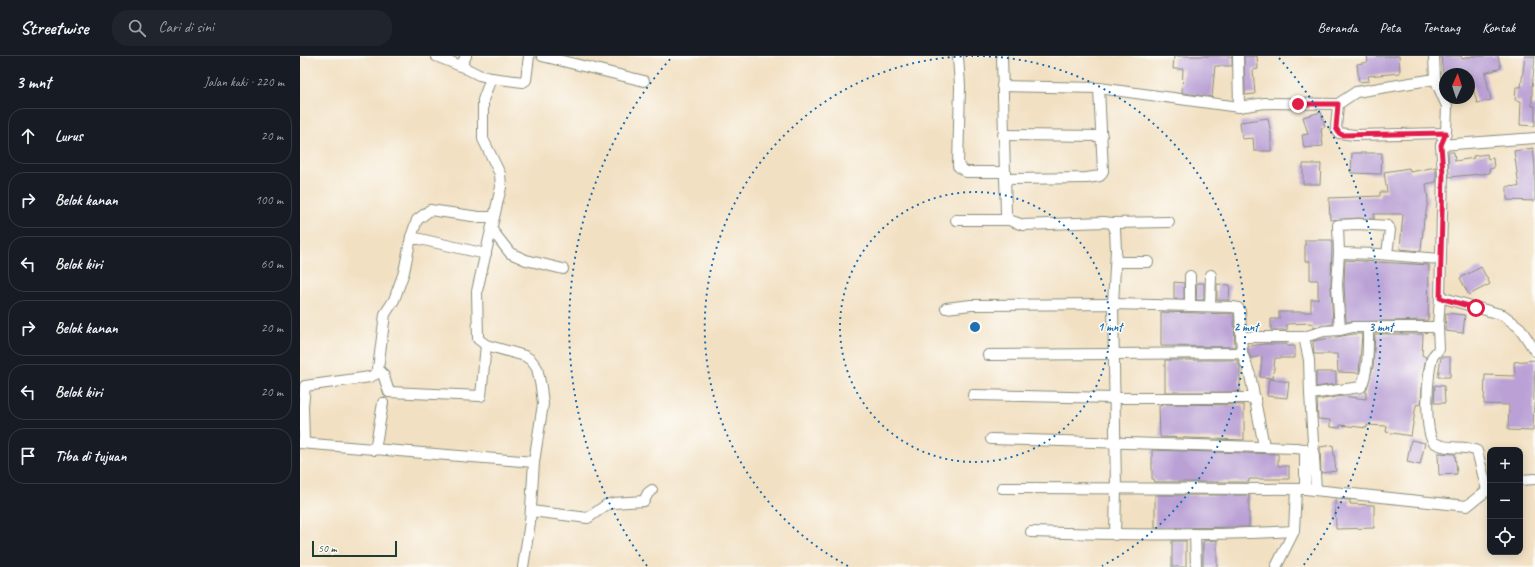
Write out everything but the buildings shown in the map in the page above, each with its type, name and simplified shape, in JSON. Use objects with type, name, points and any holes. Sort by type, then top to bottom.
[{"type":"street","points":[[436,56],[478,75],[525,82],[529,56]]},
{"type":"street","points":[[461,66],[466,56]]},
{"type":"street","points":[[542,56],[644,81]]},
{"type":"street","points":[[958,56],[960,86],[958,166],[966,172],[1005,176],[1097,178],[1103,171],[1099,88]]},
{"type":"street","points":[[1002,56],[1006,214],[1009,220]]},
{"type":"street","points":[[1238,56],[1239,107]]},
{"type":"street","points":[[1434,56],[1435,79],[1447,106],[1446,133],[1441,145],[1443,173],[1438,328],[1439,349],[1432,362],[1429,387],[1429,434],[1433,443],[1445,447],[1471,448],[1476,451],[1487,483]]},
{"type":"street","points":[[491,78],[483,100],[482,128],[484,143],[500,174],[501,187],[477,291],[476,313],[478,339],[486,346],[525,356],[531,360],[537,368],[543,404],[534,462],[523,567]]},
{"type":"street","points":[[1002,86],[1099,88],[1239,107],[1265,103],[1338,104],[1356,92],[1435,79]]},
{"type":"street","points":[[1338,104],[1336,128],[1342,135],[1446,133]]},
{"type":"street","points":[[1003,135],[1102,136]]},
{"type":"street","points":[[1441,145],[1535,138]]},
{"type":"street","points":[[493,217],[479,217],[430,210],[417,220],[404,272],[394,300],[385,314],[378,369],[376,374],[370,377],[336,380],[303,387],[302,443],[534,462]]},
{"type":"street","points":[[956,220],[1009,220],[1023,225],[1169,222]]},
{"type":"street","points":[[1112,223],[1115,229],[1116,262],[1113,304],[1115,354],[1115,535]]},
{"type":"street","points":[[1340,330],[1337,285],[1340,253],[1338,225],[1358,224],[1388,226],[1390,228],[1387,254]]},
{"type":"street","points":[[492,230],[510,253],[526,260],[563,270]]},
{"type":"street","points":[[412,237],[486,254]]},
{"type":"street","points":[[1340,253],[1387,254],[1440,259]]},
{"type":"street","points":[[1116,262],[1148,262]]},
{"type":"street","points":[[1210,306],[1211,275]]},
{"type":"street","points":[[1190,276],[1190,306]]},
{"type":"street","points":[[1440,298],[1503,315],[1520,328],[1535,351]]},
{"type":"street","points":[[946,308],[971,306],[1113,304],[1238,308],[1240,311],[1242,353],[1250,375],[1264,446]]},
{"type":"street","points":[[1310,394],[1361,387],[1364,382],[1368,327]]},
{"type":"street","points":[[1241,337],[1304,337],[1324,331],[1368,327],[1438,328]]},
{"type":"street","points":[[1304,337],[1309,360],[1316,490]]},
{"type":"street","points":[[378,369],[384,374],[389,392],[481,396],[486,346]]},
{"type":"street","points":[[988,354],[1242,353]]},
{"type":"street","points":[[973,395],[1114,398],[1255,398]]},
{"type":"street","points":[[375,450],[383,403]]},
{"type":"street","points":[[990,439],[1264,446],[1304,449],[1301,489],[1294,531],[1276,567]]},
{"type":"street","points":[[1523,480],[1535,479]]},
{"type":"street","points":[[1002,488],[1301,489],[1467,506],[1487,491]]},
{"type":"street","points":[[530,511],[588,518],[606,505],[613,503],[644,501],[648,493],[652,490]]},
{"type":"street","points":[[1031,532],[1115,535],[1294,531]]},
{"type":"street","points":[[1195,534],[1196,567]]},
{"type":"route","points":[[1298,104],[1338,104],[1336,128],[1342,135],[1354,136],[1446,133],[1441,145],[1443,173],[1440,298],[1476,308]]}]
